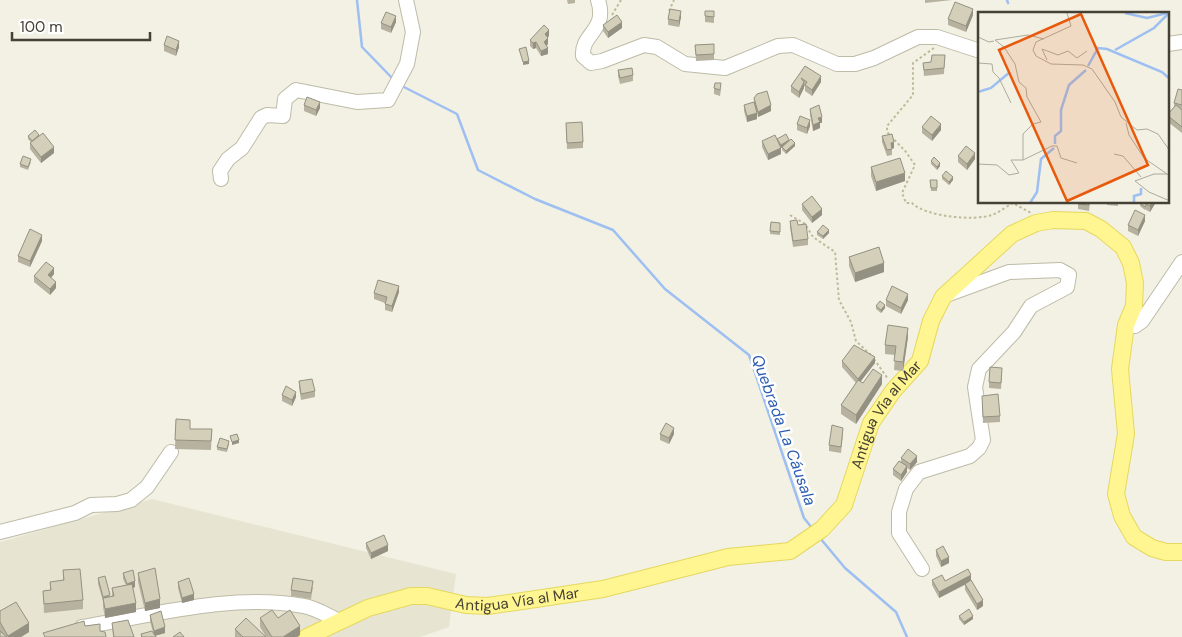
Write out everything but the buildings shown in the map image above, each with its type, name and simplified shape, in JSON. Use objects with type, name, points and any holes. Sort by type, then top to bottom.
[{"type":"main road","name":"Antigua Vía al Mar","points":[[307,637],[384,602],[411,596],[427,596],[466,605],[488,606],[603,589],[728,557],[790,551],[816,533],[844,506],[871,423],[893,391],[920,361],[931,321],[944,297],[1012,234],[1042,222],[1067,219],[1086,220],[1101,229],[1123,247],[1131,263],[1135,283],[1134,306],[1126,325],[1120,369],[1126,434],[1116,494],[1122,516],[1134,537],[1152,548],[1166,552],[1182,552]]},
{"type":"street","points":[[220,179],[220,171],[228,159],[242,148],[261,118],[267,115],[283,116],[285,99],[296,90],[357,102],[388,100],[407,64],[413,32],[406,0]]},
{"type":"street","points":[[598,0],[600,19],[597,28],[582,49],[583,56],[591,63],[602,61],[644,45],[657,47],[686,64],[725,68],[778,46],[793,46],[837,64],[855,64],[874,58],[918,37],[937,37],[978,50]]},
{"type":"street","points":[[1126,325],[1135,326],[1142,321],[1182,262]]},
{"type":"street","points":[[922,569],[899,533],[899,512],[906,489],[919,472],[970,456],[980,448],[983,440],[975,387],[979,369],[1014,332],[1031,306],[1067,287],[1069,275],[1060,270],[1009,272],[944,297]]},
{"type":"street","points":[[0,532],[75,514],[91,505],[117,504],[131,500],[147,486],[171,452]]},
{"type":"street","points":[[66,629],[202,606],[248,603],[306,606],[339,621]]},
{"type":"path","points":[[669,11],[674,0]]},
{"type":"path","points":[[950,41],[932,50],[914,63],[913,95],[887,126],[887,132],[906,152],[915,165],[902,193],[906,203],[935,215],[971,217],[992,215],[1011,204]]},
{"type":"path","points":[[1015,204],[1042,222]]},
{"type":"path","points":[[790,215],[805,224],[813,236],[835,252],[839,300],[850,322],[856,341],[878,362],[887,374],[893,391]]},
{"type":"shaded area","points":[[152,499],[456,574],[449,627],[420,637],[0,637],[0,542]]},
{"type":"waterway","name":"Quebrada La Cáusala","points":[[357,0],[362,47],[394,80]]},
{"type":"waterway","name":"Quebrada La Cáusala","points":[[400,85],[457,114],[478,170],[535,199],[613,230],[665,289],[749,355],[804,518],[812,528]]},
{"type":"waterway","name":"Quebrada La Cáusala","points":[[820,538],[845,568],[896,612],[907,637]]}]
